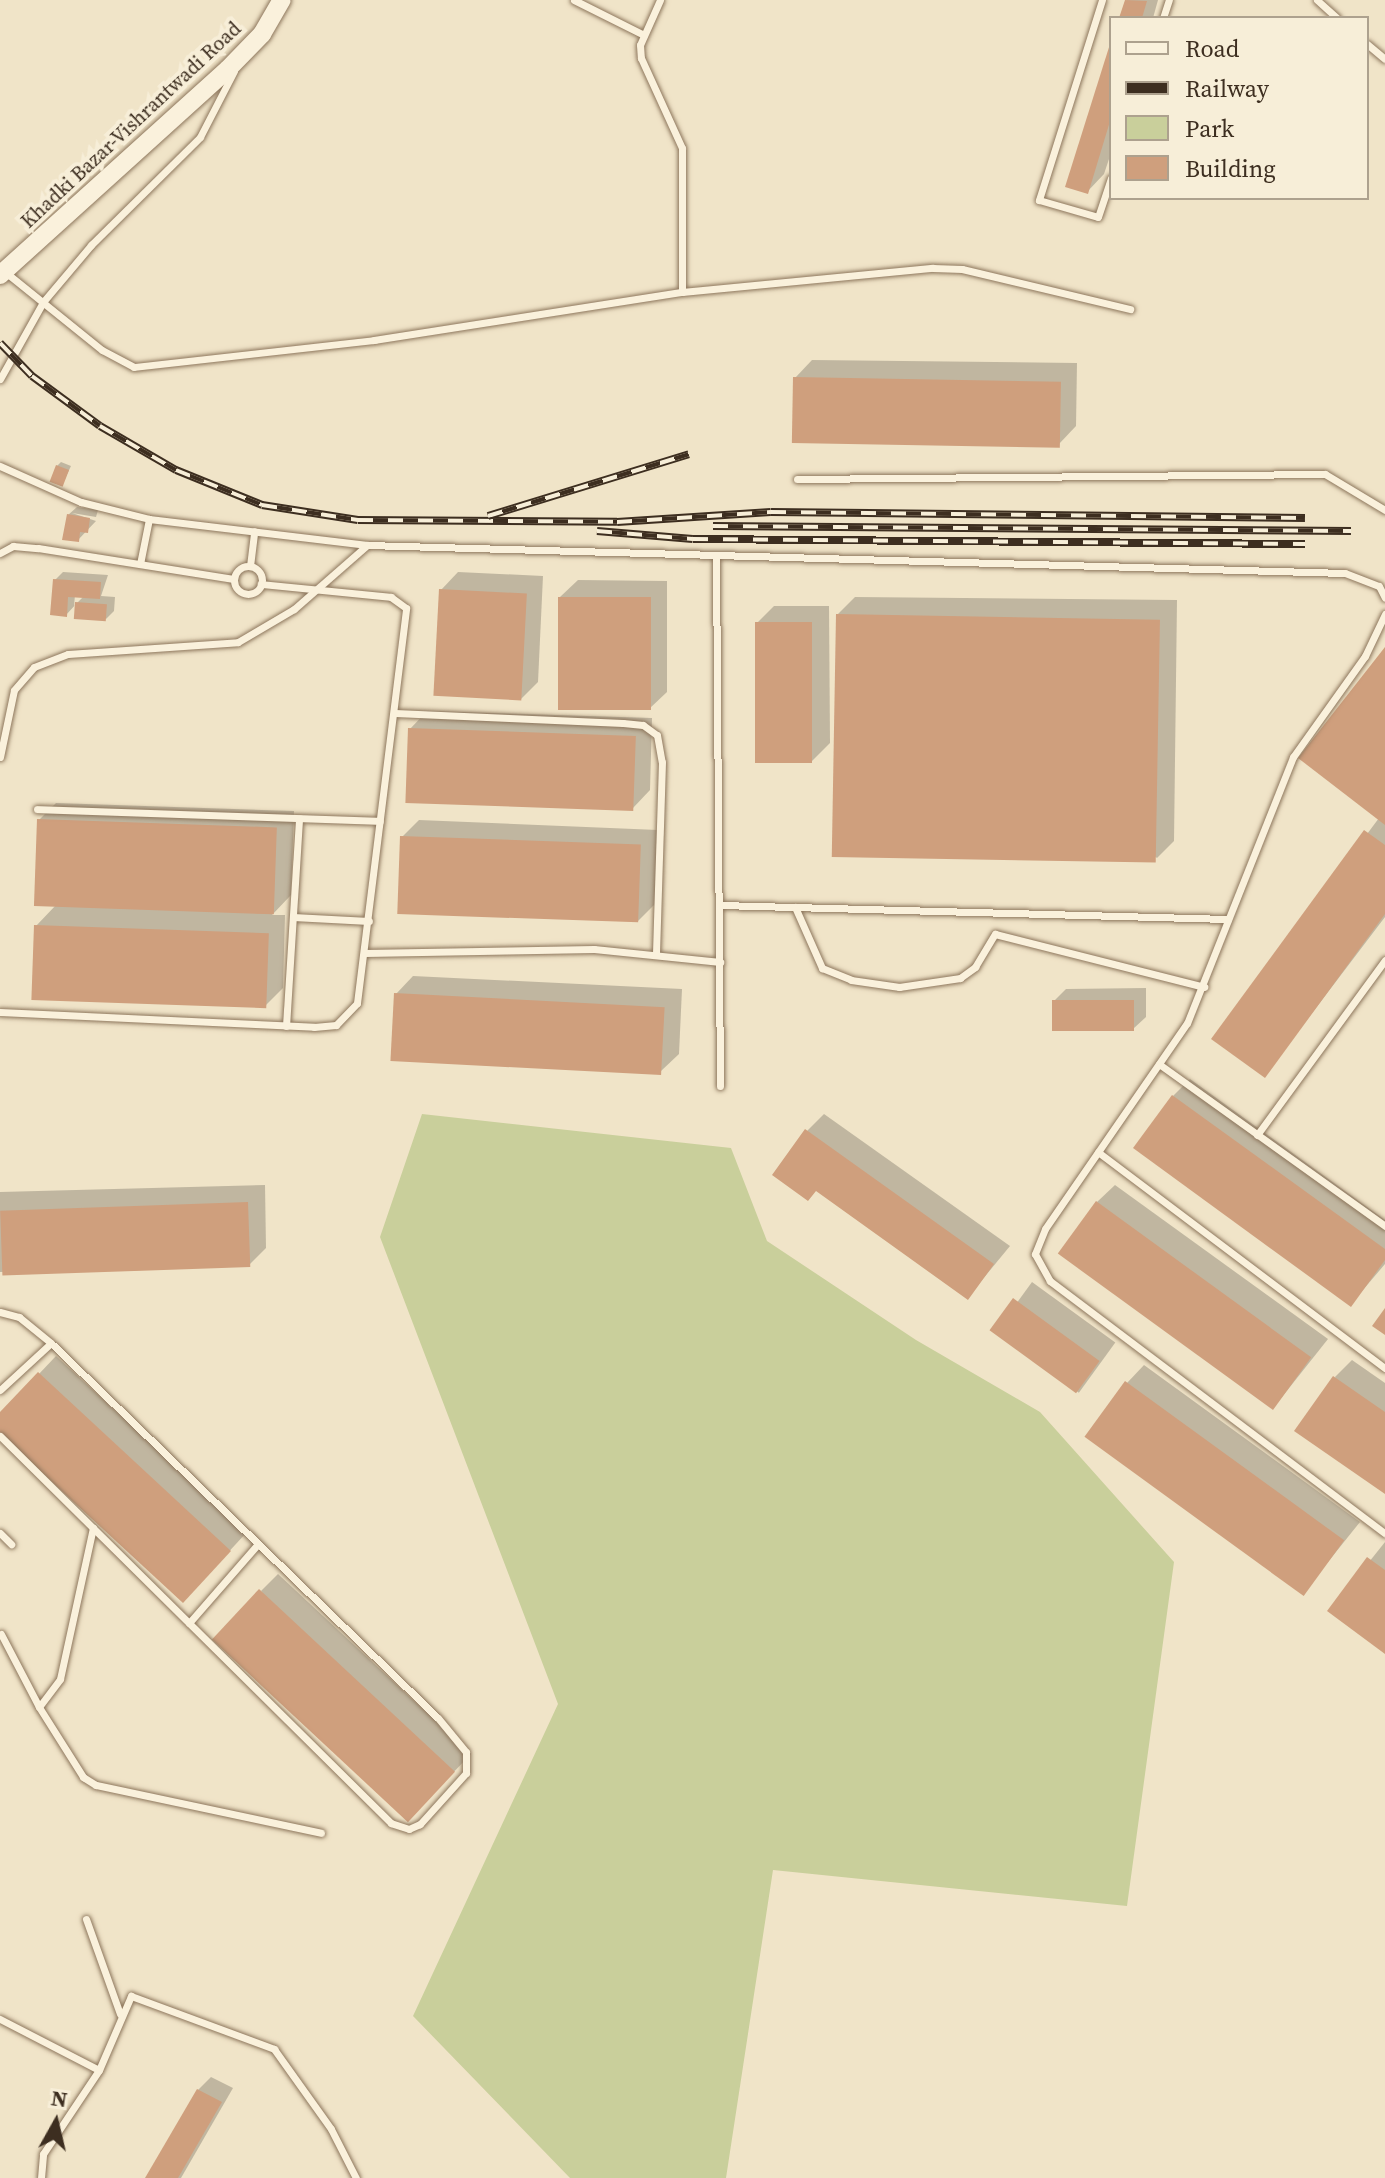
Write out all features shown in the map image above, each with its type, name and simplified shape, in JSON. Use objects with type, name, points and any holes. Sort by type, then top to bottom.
[{"type":"street","name":"Khadki Bazar-Vishrantwadi Road","points":[[2,273],[243,54],[282,0]]},
{"type":"lane","points":[[574,0],[644,35]]},
{"type":"lane","points":[[660,0],[644,35],[641,58],[678,131],[682,148],[682,292]]},
{"type":"lane","points":[[1102,0],[1039,200],[1098,217],[1109,184]]},
{"type":"lane","points":[[1317,0],[1335,16]]},
{"type":"lane","points":[[1369,46],[1385,59]]},
{"type":"lane","points":[[0,379],[43,302],[91,245],[200,137],[243,54]]},
{"type":"lane","points":[[2,273],[119,362],[152,367],[374,340],[682,292],[949,268],[1130,309]]},
{"type":"lane","points":[[0,466],[81,502],[149,519],[367,545],[1345,573],[1379,586],[1385,598]]},
{"type":"lane","points":[[797,479],[1325,474],[1385,510]]},
{"type":"lane","points":[[140,564],[149,519]]},
{"type":"lane","points":[[250,566],[254,531]]},
{"type":"lane","points":[[0,757],[14,690],[34,667],[68,654],[238,642],[257,635],[367,545]]},
{"type":"lane","points":[[0,553],[13,546],[38,548],[234,579],[243,593],[254,592],[261,584],[260,573],[250,566]]},
{"type":"lane","points":[[716,557],[720,1086]]},
{"type":"lane","points":[[234,579],[239,569],[250,566]]},
{"type":"lane","points":[[0,1012],[286,1026],[336,1025],[349,1016],[361,986],[406,608],[391,597],[319,587],[261,584]]},
{"type":"lane","points":[[1385,614],[1365,656],[1293,757],[1204,987],[1159,1064],[1036,1243],[1039,1268],[1385,1533]]},
{"type":"lane","points":[[395,713],[623,723],[643,725],[657,735],[662,762],[656,953]]},
{"type":"lane","points":[[37,809],[380,821]]},
{"type":"lane","points":[[286,1026],[299,818]]},
{"type":"lane","points":[[720,905],[1228,919]]},
{"type":"lane","points":[[795,907],[822,968],[851,980],[899,987],[960,978],[975,967],[995,934],[1204,987]]},
{"type":"lane","points":[[293,917],[369,921]]},
{"type":"lane","points":[[365,953],[496,948],[656,953],[720,962]]},
{"type":"lane","points":[[1257,1135],[1385,960]]},
{"type":"lane","points":[[1159,1064],[1385,1226]]},
{"type":"lane","points":[[1098,1152],[1385,1368]]},
{"type":"lane","points":[[0,1312],[19,1317],[51,1343],[438,1718],[470,1763],[459,1782],[420,1824],[409,1829],[391,1823],[0,1436]]},
{"type":"lane","points":[[0,1390],[51,1343]]},
{"type":"lane","points":[[39,1707],[60,1679],[93,1528]]},
{"type":"lane","points":[[0,1533],[11,1544]]},
{"type":"lane","points":[[189,1623],[258,1544]]},
{"type":"lane","points":[[1,1634],[39,1707],[83,1777],[96,1785],[321,1833]]},
{"type":"lane","points":[[86,1919],[120,2014]]},
{"type":"lane","points":[[41,2178],[43,2154],[99,2070],[120,2014],[131,1996],[274,2049],[323,2117],[356,2178]]},
{"type":"lane","points":[[0,2019],[99,2070]]},
{"type":"green space","points":[[422,1114],[731,1148],[767,1241],[916,1340],[1040,1412],[1174,1562],[1127,1906],[773,1870],[726,2178],[570,2178],[413,2016],[558,1704],[380,1237]]},
{"type":"building","points":[[1125,0],[1147,1],[1143,16],[1120,16]]},
{"type":"building","points":[[1109,47],[1109,125],[1088,194],[1065,187]]},
{"type":"building","points":[[793,377],[1061,382],[1060,448],[792,443]]},
{"type":"building","points":[[56,465],[69,470],[63,487],[50,482]]},
{"type":"building","points":[[67,514],[90,518],[88,533],[80,532],[79,542],[62,540]]},
{"type":"building","points":[[53,579],[101,582],[100,599],[68,597],[67,617],[50,615]]},
{"type":"building","points":[[439,589],[527,594],[521,700],[433,696]]},
{"type":"building","points":[[558,597],[651,597],[651,710],[558,710]]},
{"type":"building","points":[[75,602],[107,604],[106,621],[74,619]]},
{"type":"building","points":[[836,614],[1160,620],[1156,863],[832,857]]},
{"type":"building","points":[[755,622],[812,622],[812,763],[755,763]]},
{"type":"building","points":[[1385,647],[1385,825],[1298,758]]},
{"type":"building","points":[[408,728],[636,736],[633,811],[405,803]]},
{"type":"building","points":[[37,819],[277,827],[274,914],[34,906]]},
{"type":"building","points":[[1364,830],[1385,845],[1385,914],[1265,1078],[1211,1039]]},
{"type":"building","points":[[400,836],[641,844],[638,922],[397,914]]},
{"type":"building","points":[[34,925],[269,933],[266,1008],[31,1000]]},
{"type":"building","points":[[394,993],[665,1007],[661,1075],[390,1061]]},
{"type":"building","points":[[1052,1000],[1134,1000],[1134,1031],[1052,1031]]},
{"type":"building","points":[[1172,1095],[1385,1249],[1385,1260],[1351,1307],[1133,1148]]},
{"type":"building","points":[[805,1129],[994,1264],[968,1300],[816,1191],[808,1201],[772,1175]]},
{"type":"building","points":[[1096,1201],[1311,1357],[1273,1410],[1058,1254]]},
{"type":"building","points":[[248,1202],[250,1267],[2,1276],[0,1211]]},
{"type":"building","points":[[1013,1298],[1100,1361],[1076,1393],[989,1330]]},
{"type":"building","points":[[1385,1308],[1385,1335],[1372,1326]]},
{"type":"building","points":[[38,1372],[231,1551],[183,1603],[0,1434],[0,1412]]},
{"type":"building","points":[[1333,1376],[1385,1412],[1385,1494],[1294,1431]]},
{"type":"building","points":[[1125,1381],[1344,1540],[1304,1596],[1084,1437]]},
{"type":"building","points":[[1367,1557],[1385,1570],[1385,1654],[1327,1611]]},
{"type":"building","points":[[259,1589],[455,1772],[408,1822],[212,1639]]},
{"type":"building","points":[[197,2089],[222,2102],[178,2178],[145,2178]]},
{"type":"railway","points":[[0,343],[32,376],[100,426],[176,470],[262,505],[358,520],[617,522],[771,512],[1305,518]]},
{"type":"railway","points":[[488,516],[689,454]]},
{"type":"railway","points":[[713,526],[1351,531]]},
{"type":"railway","points":[[597,531],[693,539],[1305,544]]}]
